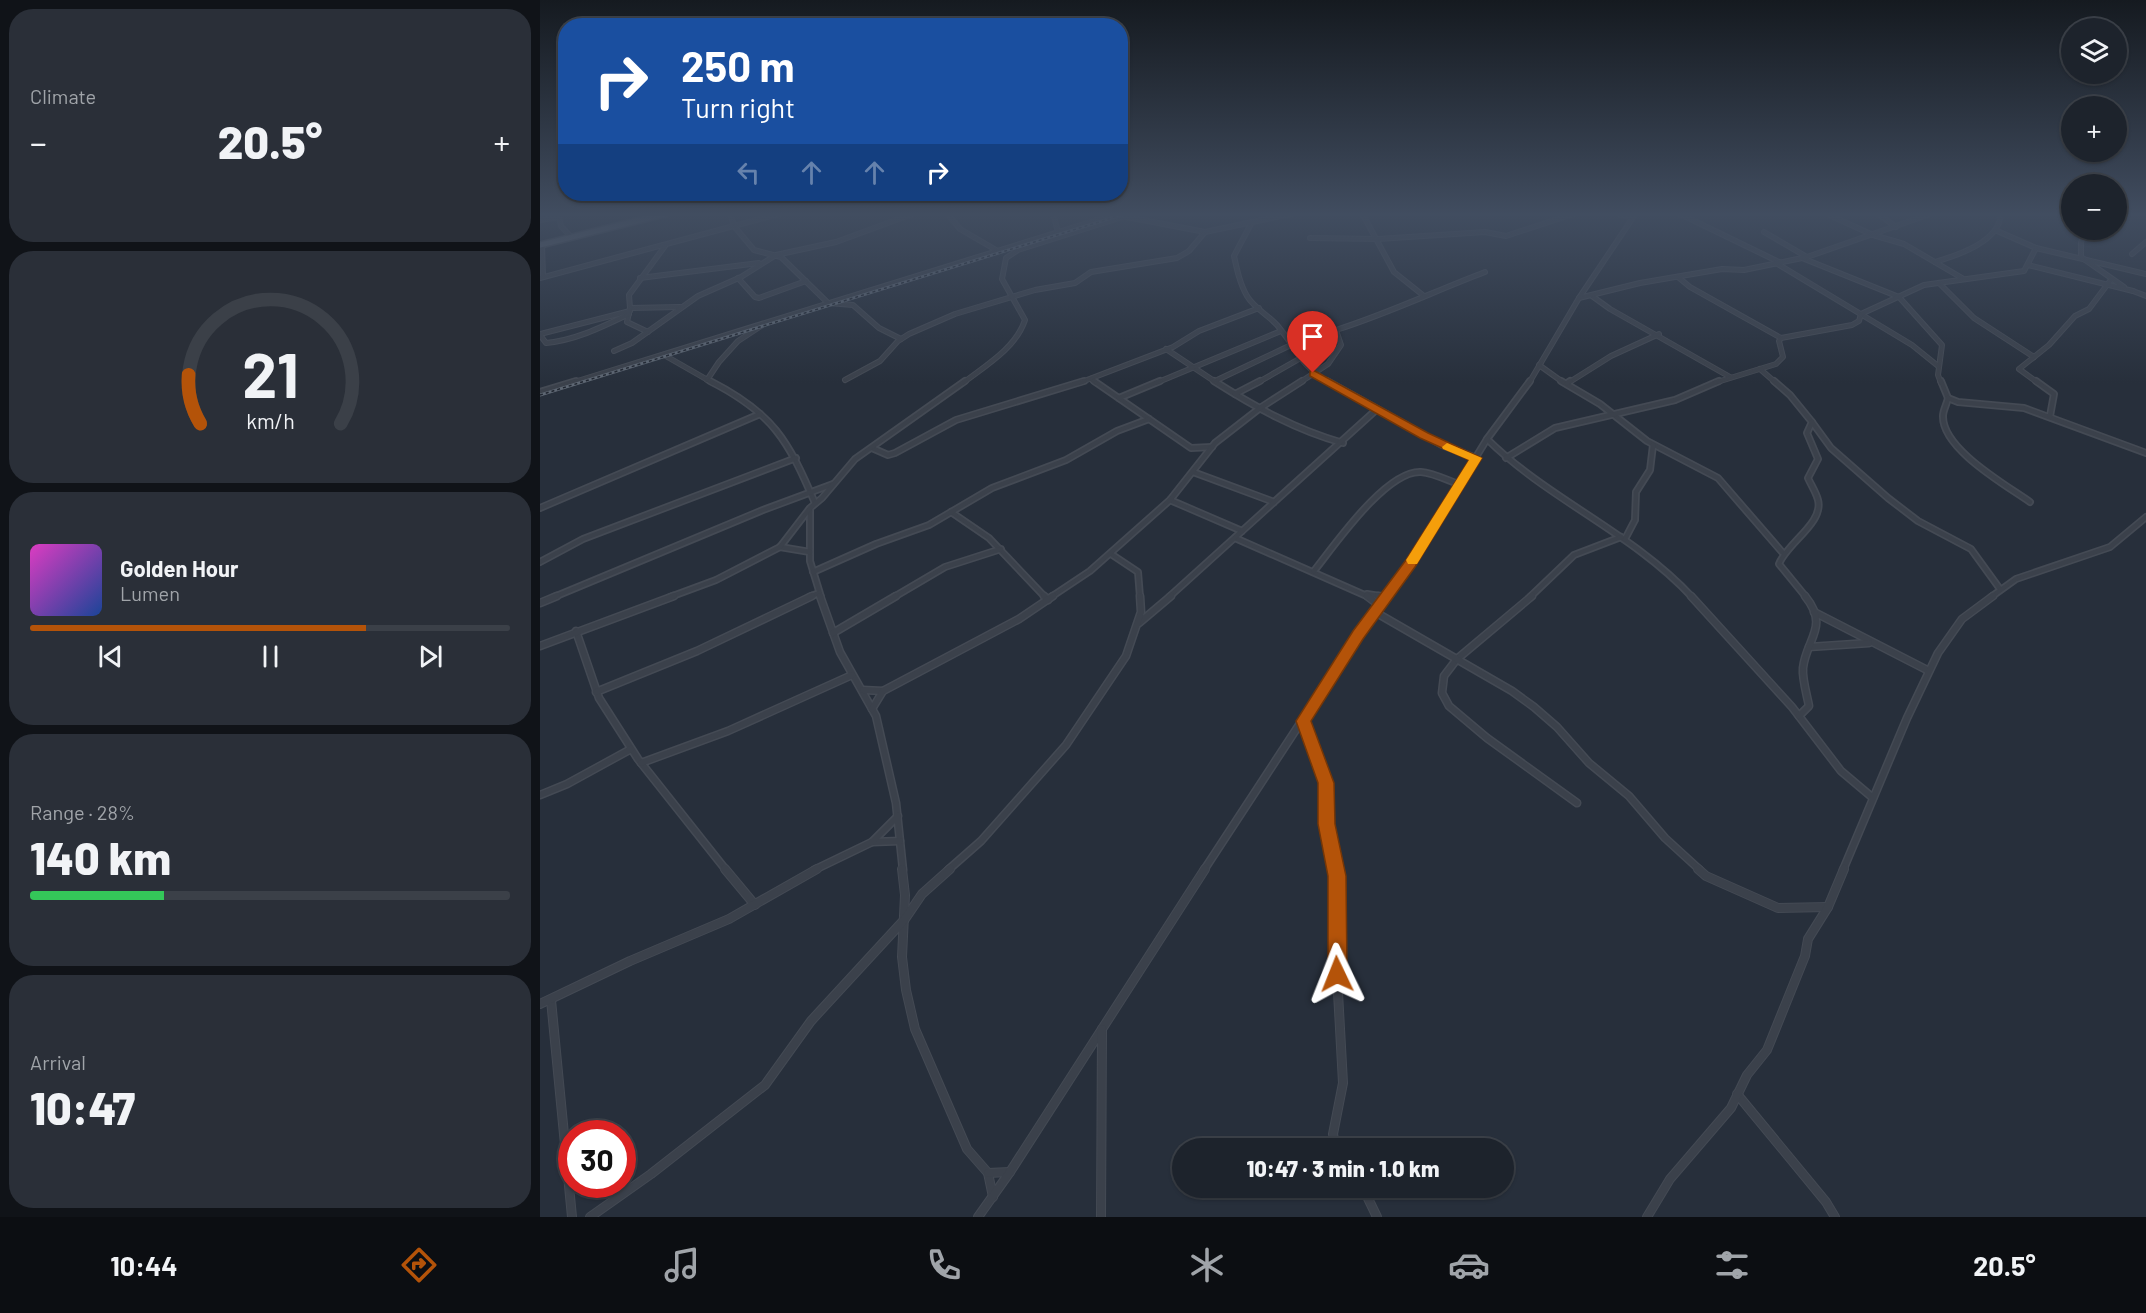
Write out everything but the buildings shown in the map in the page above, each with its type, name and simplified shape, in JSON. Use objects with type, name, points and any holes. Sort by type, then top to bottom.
[{"type":"street","points":[[541,277],[568,270]]},
{"type":"street","points":[[646,270],[629,295],[628,323],[648,332]]},
{"type":"street","points":[[640,278],[706,270]]},
{"type":"street","points":[[614,351],[648,332],[680,307],[711,289],[738,279],[751,270]]},
{"type":"street","points":[[793,270],[828,303],[853,304],[879,328],[901,339]]},
{"type":"street","points":[[540,392],[933,270]]},
{"type":"street","points":[[540,646],[716,580],[780,548],[813,506],[855,459],[1000,355],[1023,326],[1025,320],[1002,279],[1003,270]]},
{"type":"street","points":[[845,380],[880,361],[901,339],[923,327],[955,314],[1013,297],[1075,283],[1091,272],[1105,270]]},
{"type":"street","points":[[1238,270],[1246,294],[1281,331],[1299,359],[1313,373],[1442,445],[1476,458]]},
{"type":"street","points":[[1394,270],[1424,296]]},
{"type":"street","points":[[978,1217],[1010,1172],[1102,1027],[1377,609],[1411,563],[1461,485],[1487,439],[1526,388],[1598,270]]},
{"type":"street","points":[[1579,298],[1640,283],[1718,270]]},
{"type":"street","points":[[1789,270],[1912,345],[1938,366]]},
{"type":"street","points":[[1835,270],[1899,297],[1942,345],[1938,375],[1948,398],[1942,414],[1943,422],[1956,447],[2030,502]]},
{"type":"street","points":[[1948,270],[1962,278]]},
{"type":"street","points":[[1678,277],[1697,291],[1781,338],[1852,325],[1859,321],[1862,314],[1924,285],[2025,270]]},
{"type":"street","points":[[2046,270],[2133,291]]},
{"type":"street","points":[[2099,270],[2110,281],[2146,296]]},
{"type":"street","points":[[2130,270],[2146,274]]},
{"type":"street","points":[[872,709],[883,692],[990,635],[1048,600],[1111,554],[1170,500],[1212,447],[1260,408],[1332,360],[1340,348],[1336,330],[1376,317],[1485,272]]},
{"type":"street","points":[[738,279],[759,298],[806,281]]},
{"type":"street","points":[[2050,416],[2054,394],[2019,369],[2049,345],[2075,316],[2089,309],[2110,281]]},
{"type":"street","points":[[1939,283],[1974,318],[2034,357]]},
{"type":"street","points":[[1592,296],[1610,309],[1659,334],[1730,377]]},
{"type":"street","points":[[630,311],[598,330],[559,341],[546,343],[540,334],[630,311],[680,307]]},
{"type":"street","points":[[872,448],[888,455],[895,453],[956,420],[1091,379],[1166,349],[1199,331],[1259,308]]},
{"type":"street","points":[[707,380],[718,361],[743,336],[761,327],[765,322]]},
{"type":"street","points":[[1119,398],[1281,331]]},
{"type":"street","points":[[1567,383],[1599,366],[1611,356],[1659,334]]},
{"type":"street","points":[[1506,458],[1555,428],[1680,398],[1706,385],[1760,369],[1781,360],[1783,357],[1779,340],[1781,338]]},
{"type":"street","points":[[1215,381],[1291,345]]},
{"type":"street","points":[[1166,349],[1260,408],[1318,437],[1343,443]]},
{"type":"street","points":[[663,354],[740,396],[760,414],[783,437],[796,459],[810,492],[813,506],[810,552],[813,572],[833,633],[852,675],[863,690],[876,716],[898,816],[906,895],[902,957],[906,990],[915,1029],[967,1149],[988,1173],[993,1197]]},
{"type":"street","points":[[1235,394],[1260,383],[1272,372],[1299,359]]},
{"type":"street","points":[[1539,365],[1614,414],[1653,445],[1718,478],[1782,552]]},
{"type":"street","points":[[1760,369],[1791,395],[1831,448],[1880,492],[1918,520],[1971,549],[2000,589]]},
{"type":"street","points":[[1091,379],[1191,448],[1212,447]]},
{"type":"street","points":[[1948,398],[1958,402],[2018,406],[2146,453]]},
{"type":"street","points":[[1139,623],[1343,443],[1376,410]]},
{"type":"street","points":[[540,508],[760,414]]},
{"type":"street","points":[[813,572],[876,544],[929,525],[998,485],[1066,460],[1117,431],[1149,419]]},
{"type":"street","points":[[1799,716],[1809,706],[1803,668],[1816,632],[1814,612],[1809,601],[1779,564],[1782,552],[1808,528],[1818,509],[1818,502],[1808,478],[1818,459],[1807,433],[1812,422]]},
{"type":"street","points":[[1487,439],[1506,458],[1574,509],[1623,538],[1676,580],[1799,716],[1826,754],[1853,785],[1873,798]]},
{"type":"street","points":[[1577,803],[1487,738],[1449,706],[1442,693],[1444,676],[1457,659],[1554,576],[1574,555],[1623,538],[1635,520],[1636,492],[1650,470],[1653,445]]},
{"type":"street","points":[[540,562],[583,539],[796,459]]},
{"type":"street","points":[[1193,472],[1274,502]]},
{"type":"street","points":[[1314,571],[1372,502],[1393,484],[1419,472],[1461,485]]},
{"type":"street","points":[[540,603],[763,510],[834,484]]},
{"type":"street","points":[[1170,500],[1242,531]]},
{"type":"street","points":[[951,512],[989,538],[1048,600]]},
{"type":"street","points":[[1647,1217],[1670,1179],[1726,1114],[1747,1075],[1767,1050],[1805,956],[1808,939],[1828,907],[1873,798],[1938,653],[1962,620],[2000,589],[2042,568],[2110,547],[2146,517]]},
{"type":"street","points":[[1235,538],[1365,594],[1386,597]]},
{"type":"street","points":[[780,548],[810,552]]},
{"type":"street","points":[[833,633],[945,567],[1001,549]]},
{"type":"street","points":[[590,1217],[651,1174],[765,1085],[811,1021],[905,919],[922,894],[981,841],[1079,729],[1106,682],[1126,656],[1139,623],[1141,603],[1138,572],[1111,554]]},
{"type":"street","points":[[597,692],[697,651],[819,593]]},
{"type":"street","points":[[1365,594],[1377,609],[1542,713],[1589,763],[1635,802],[1665,838],[1706,876],[1783,909],[1828,907]]},
{"type":"street","points":[[1814,612],[1929,671]]},
{"type":"street","points":[[576,631],[597,692],[631,749],[755,905]]},
{"type":"street","points":[[1809,647],[1870,642]]},
{"type":"street","points":[[641,763],[728,731],[852,675]]},
{"type":"street","points":[[863,690],[883,692]]},
{"type":"street","points":[[1303,721],[1326,783],[1326,824],[1337,876],[1336,956],[1343,1083],[1334,1138]]},
{"type":"street","points":[[540,795],[567,784],[631,749]]},
{"type":"street","points":[[540,1004],[630,962],[709,929],[755,905],[803,876],[872,842],[898,816]]},
{"type":"street","points":[[872,842],[900,841]]},
{"type":"street","points":[[551,1000],[572,1217]]},
{"type":"street","points":[[1101,1217],[1102,1027]]},
{"type":"street","points":[[1737,1094],[1826,1202],[1835,1217]]},
{"type":"street","points":[[988,1173],[1010,1172]]},
{"type":"street","points":[[1368,1198],[1377,1217]]},
{"type":"railway","points":[[540,395],[945,270]]},
{"type":"slow traffic","points":[[1413,560],[1476,458],[1447,447]]},
{"type":"route","points":[[1313,373],[1388,417],[1442,445],[1476,458],[1411,563],[1358,635],[1303,721],[1326,783],[1326,824],[1337,876],[1337,974]]}]
